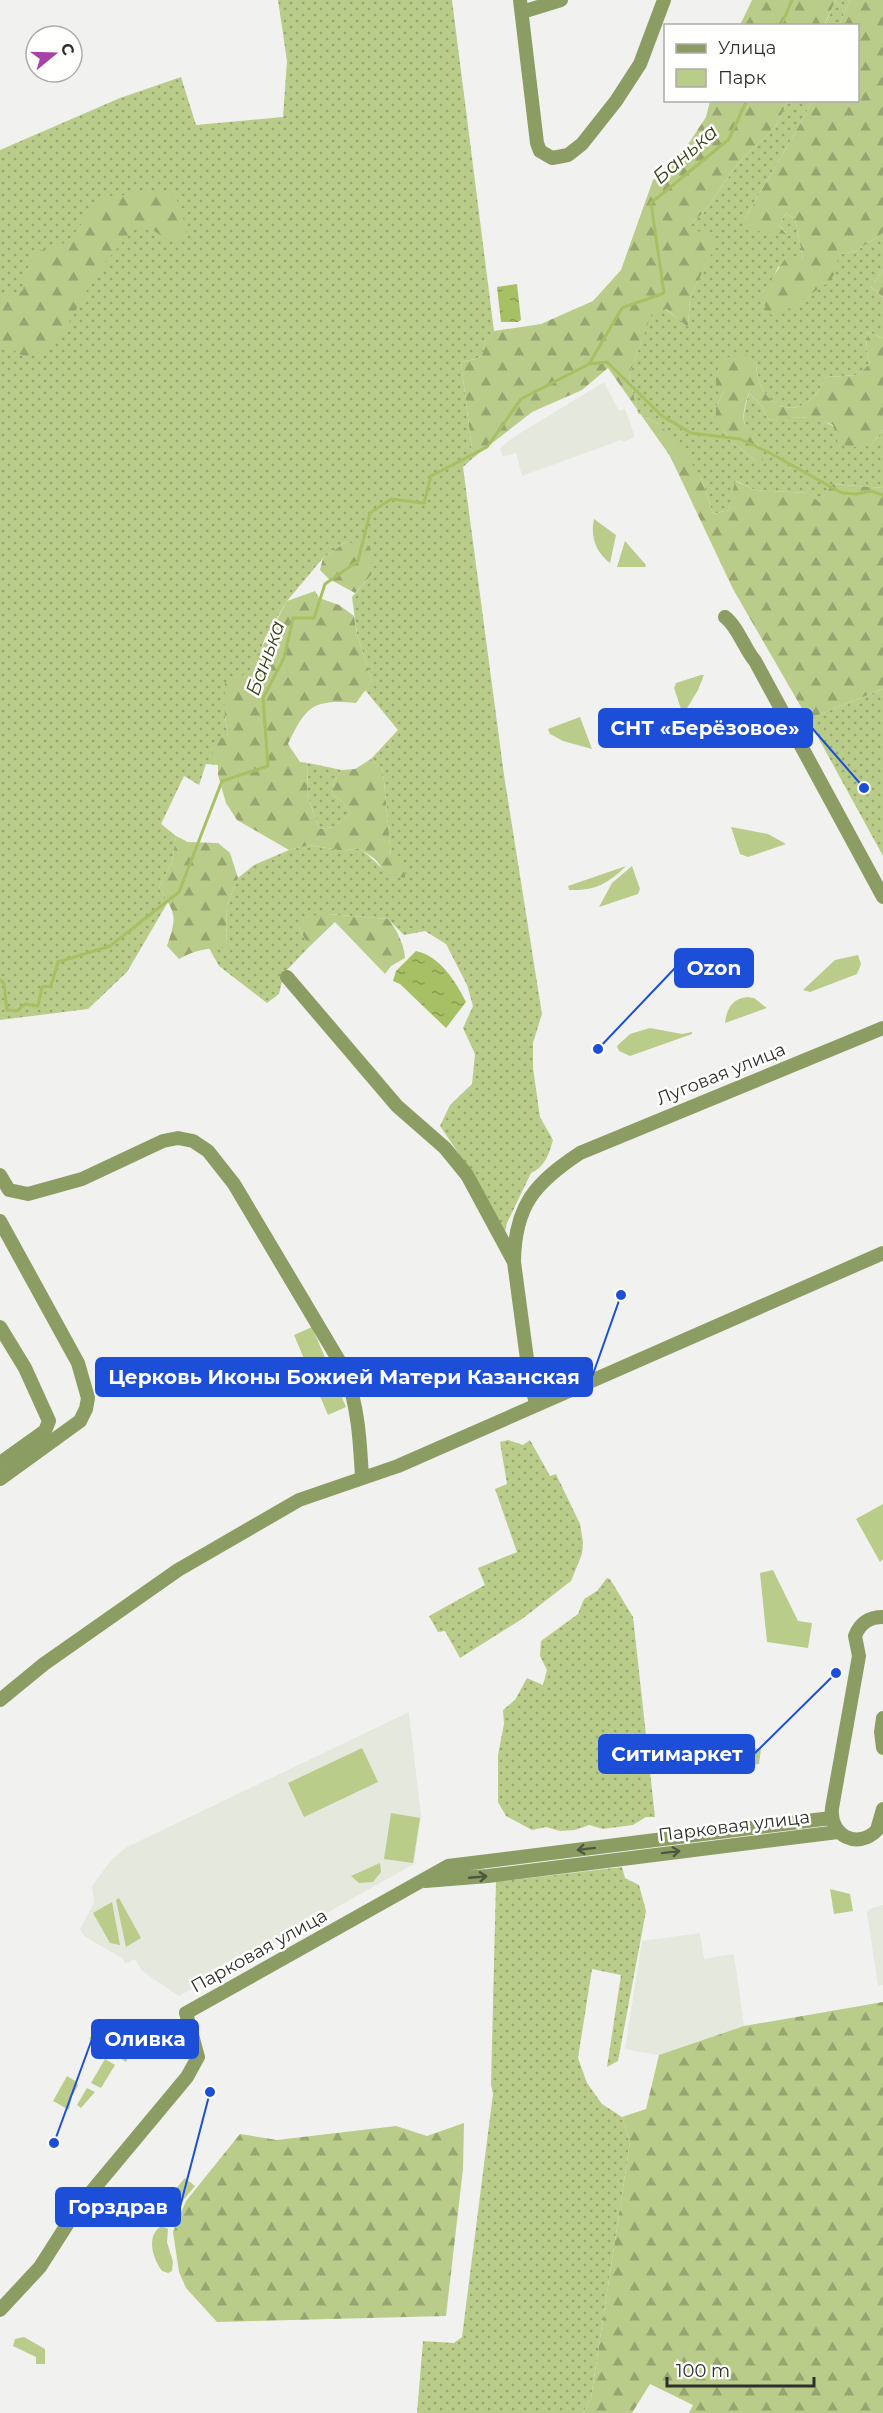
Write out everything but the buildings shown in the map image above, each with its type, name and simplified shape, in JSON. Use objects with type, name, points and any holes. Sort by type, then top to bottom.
[{"type":"street","points":[[561,0],[521,6],[537,143],[540,151],[552,158],[568,154],[582,144],[616,100],[640,64],[664,0]]},
{"type":"street","points":[[725,617],[755,661],[883,897]]},
{"type":"street","points":[[286,977],[397,1106],[446,1148],[467,1175],[514,1262],[529,1374],[536,1404]]},
{"type":"street","name":"Луговая улица","points":[[514,1262],[514,1236],[520,1215],[535,1191],[556,1168],[596,1144],[883,1028]]},
{"type":"street","points":[[0,1175],[5,1192],[28,1194],[82,1179],[163,1141],[178,1138],[193,1141],[208,1151],[234,1184],[344,1369],[355,1401],[362,1478]]},
{"type":"street","points":[[0,1221],[78,1363],[88,1398],[80,1421],[0,1479]]},
{"type":"street","points":[[0,1700],[44,1664],[178,1570],[299,1500],[398,1466],[883,1253]]},
{"type":"street","points":[[0,1327],[25,1368],[49,1421],[45,1431],[0,1463]]},
{"type":"street","name":"Парковая улица","points":[[0,2310],[40,2267],[77,2209],[187,2077],[198,2057],[186,2013],[448,1866],[831,1814],[859,1656],[855,1636],[864,1622],[883,1617]]},
{"type":"street","points":[[883,1718],[881,1732],[883,1748]]},
{"type":"street","name":"Парковая улица","points":[[420,1881],[488,1876],[838,1832],[854,1840],[871,1836],[879,1826],[883,1809]]},
{"type":"street","points":[[831,1814],[838,1832]]},
{"type":"shaded area","points":[[604,382],[619,411],[625,409],[635,437],[522,476],[516,453],[503,457],[500,449],[509,440]]},
{"type":"shaded area","points":[[409,1712],[421,1816],[414,1864],[179,1996],[142,1971],[135,1959],[126,1964],[122,1958],[84,1936],[80,1929],[94,1903],[92,1886],[111,1860],[127,1847]]},
{"type":"shaded area","points":[[883,1905],[883,1985],[878,1986],[867,1913],[869,1909]]},
{"type":"shaded area","points":[[700,1933],[704,1959],[734,1954],[744,2026],[659,2055],[625,2049],[642,1941]]},
{"type":"green space","points":[[278,0],[452,0],[494,331],[485,341],[482,355],[476,359],[461,362],[473,458],[463,467],[504,775],[542,1014],[533,1043],[533,1068],[540,1117],[553,1140],[543,1164],[531,1173],[507,1223],[504,1236],[476,1179],[440,1126],[450,1105],[472,1084],[475,1054],[463,1028],[473,1006],[467,985],[446,944],[425,931],[404,935],[388,919],[328,914],[299,928],[309,947],[284,973],[279,994],[267,1003],[219,966],[209,948],[226,948],[227,905],[238,878],[254,865],[289,850],[309,845],[344,851],[359,848],[385,870],[405,877],[391,857],[383,770],[371,759],[398,730],[365,690],[372,681],[357,634],[352,597],[373,573],[346,542],[323,558],[287,601],[265,638],[257,660],[224,710],[228,737],[218,765],[206,764],[199,785],[184,776],[161,824],[176,836],[172,862],[159,887],[168,902],[127,972],[88,1009],[0,1020],[0,150],[120,98],[181,77],[196,125],[283,117],[287,61]]},
{"type":"green space","points":[[752,0],[836,0],[824,24],[740,24]]},
{"type":"green space","points":[[836,0],[850,0],[839,24],[825,24]]},
{"type":"green space","points":[[850,0],[883,0],[883,233],[856,251],[837,255],[838,268],[829,282],[776,317],[767,313],[762,293],[788,256],[803,259],[795,219],[786,213],[779,225],[786,234],[756,231],[745,219],[811,102],[859,102],[859,24],[839,24]]},
{"type":"green space","points":[[710,102],[788,102],[775,127],[739,162],[703,213],[689,225],[689,230],[712,233],[714,248],[690,298],[688,327],[666,309],[651,315],[629,376],[637,409],[608,368],[582,390],[532,412],[473,458],[461,362],[476,359],[482,355],[485,341],[494,331],[541,324],[593,301],[621,270],[653,180],[685,149],[706,117]]},
{"type":"green space","points":[[788,102],[811,102],[745,219],[786,233],[779,225],[786,213],[795,219],[803,259],[778,267],[771,283],[762,293],[836,255],[856,251],[883,233],[883,270],[871,287],[883,297],[883,338],[868,332],[866,348],[870,363],[858,375],[826,377],[817,393],[806,403],[794,408],[783,407],[764,392],[758,379],[756,363],[724,391],[716,407],[724,430],[732,442],[756,461],[760,447],[744,422],[749,393],[761,405],[769,420],[785,417],[818,418],[870,446],[883,430],[883,488],[834,484],[819,502],[808,493],[755,490],[736,481],[729,510],[713,514],[701,477],[659,424],[638,413],[629,376],[651,314],[665,309],[688,326],[690,298],[714,247],[689,230],[689,225],[703,213],[739,162],[775,127]]},
{"type":"green space","points":[[148,190],[170,192],[177,200],[187,231],[180,238],[170,242],[146,225],[136,228],[100,268],[62,334],[48,349],[25,357],[0,342],[0,296],[14,296],[23,290],[27,269],[38,251],[68,242],[98,201],[108,196],[128,195]]},
{"type":"green space","points":[[883,270],[883,297],[871,287]]},
{"type":"green space","points":[[868,332],[883,338],[883,430],[870,446],[854,447],[838,444],[833,425],[818,419],[794,417],[769,420],[761,405],[749,393],[745,407],[745,425],[756,441],[763,460],[756,461],[732,442],[724,430],[716,425],[716,407],[724,391],[716,386],[717,372],[721,363],[729,357],[742,352],[756,363],[758,379],[764,392],[783,407],[794,408],[806,403],[817,393],[826,377],[858,375],[870,363],[866,348]]},
{"type":"green space","points":[[641,414],[659,424],[682,449],[701,477],[713,514],[729,510],[735,481],[755,490],[809,493],[819,502],[833,484],[883,488],[883,689],[808,719],[733,589],[670,456]]},
{"type":"green space","points":[[594,519],[616,535],[610,563],[595,544]]},
{"type":"green space","points":[[625,541],[646,565],[645,567],[617,567]]},
{"type":"green space","points":[[346,542],[370,546],[373,573],[355,593],[329,579],[320,570],[323,558]]},
{"type":"green space","points":[[315,591],[319,598],[339,605],[354,616],[357,634],[372,681],[356,703],[320,704],[306,713],[288,744],[300,762],[308,763],[307,794],[319,829],[334,827],[351,813],[343,802],[332,794],[334,781],[342,770],[355,769],[371,759],[383,770],[391,856],[406,864],[405,878],[387,874],[375,859],[359,848],[344,851],[309,845],[289,850],[237,820],[226,803],[218,775],[218,765],[210,748],[217,738],[228,737],[224,710],[225,682],[248,673],[287,601]]},
{"type":"green space","points":[[704,675],[698,690],[683,715],[674,688],[676,683]]},
{"type":"green space","points":[[883,689],[883,856],[808,719]]},
{"type":"green space","points":[[580,717],[592,749],[563,741],[550,734],[548,729]]},
{"type":"green space","points":[[308,763],[342,770],[334,781],[332,794],[343,802],[351,813],[334,827],[319,829],[307,794]]},
{"type":"green space","points":[[731,827],[768,834],[786,844],[748,857],[740,854]]},
{"type":"green space","points":[[176,836],[188,842],[218,843],[230,853],[238,878],[227,905],[226,948],[201,950],[179,959],[167,946],[174,920],[169,903],[159,887],[172,862]]},
{"type":"green space","points":[[626,866],[613,877],[593,888],[569,890],[568,886]]},
{"type":"green space","points":[[632,866],[640,889],[638,894],[599,907],[612,883]]},
{"type":"green space","points":[[328,914],[388,919],[400,937],[405,958],[391,966],[385,974],[335,922],[309,947],[299,928],[310,916]]},
{"type":"green space","points":[[858,955],[861,964],[857,974],[810,992],[803,990],[835,960]]},
{"type":"green space","points":[[747,997],[754,998],[767,1008],[725,1023],[731,1005]]},
{"type":"green space","points":[[650,1028],[682,1034],[692,1032],[692,1034],[630,1056],[619,1051],[617,1046],[630,1034]]},
{"type":"green space","points":[[312,1327],[346,1407],[328,1415],[294,1335]]},
{"type":"green space","points":[[508,1440],[523,1445],[530,1440],[550,1476],[556,1474],[580,1524],[582,1554],[571,1581],[522,1619],[460,1658],[445,1631],[438,1632],[429,1616],[485,1585],[478,1568],[517,1552],[495,1489],[507,1484],[500,1442]]},
{"type":"green space","points":[[883,1504],[883,1559],[880,1562],[856,1519]]},
{"type":"green space","points":[[773,1570],[798,1621],[812,1623],[808,1648],[767,1642],[760,1573]]},
{"type":"green space","points":[[607,1578],[610,1579],[633,1617],[655,1817],[646,1817],[633,1825],[603,1829],[589,1825],[575,1830],[560,1831],[546,1827],[532,1830],[506,1816],[498,1802],[498,1755],[504,1724],[503,1710],[515,1700],[527,1678],[543,1685],[547,1670],[540,1656],[541,1641],[578,1614],[584,1599],[597,1591]]},
{"type":"green space","points":[[742,1747],[761,1749],[759,1764],[745,1766]]},
{"type":"green space","points":[[362,1748],[378,1782],[304,1817],[288,1783]]},
{"type":"green space","points":[[391,1813],[420,1818],[413,1863],[384,1859]]},
{"type":"green space","points":[[380,1863],[381,1872],[373,1882],[359,1883],[351,1876]]},
{"type":"green space","points":[[622,1867],[625,1878],[639,1885],[646,1911],[618,2061],[607,2067],[621,1975],[592,1969],[578,2058],[587,2083],[602,2104],[622,2117],[630,2142],[591,2398],[583,2413],[417,2413],[423,2341],[454,2343],[462,2337],[493,2094],[491,2085],[496,1882]]},
{"type":"green space","points":[[830,1889],[850,1894],[853,1911],[834,1914]]},
{"type":"green space","points":[[119,1898],[141,1938],[126,1947],[116,1900]]},
{"type":"green space","points":[[112,1902],[120,1945],[110,1943],[93,1913]]},
{"type":"green space","points":[[883,2002],[883,2413],[689,2413],[693,2405],[650,2384],[632,2413],[583,2413],[591,2398],[630,2142],[622,2117],[646,2109],[659,2055],[744,2026]]},
{"type":"green space","points":[[102,2026],[110,2032],[102,2045],[89,2039],[95,2029]]},
{"type":"green space","points":[[118,2036],[132,2044],[133,2048],[126,2062],[109,2050]]},
{"type":"green space","points":[[105,2059],[115,2065],[101,2088],[91,2083]]},
{"type":"green space","points":[[67,2076],[77,2082],[78,2086],[72,2096],[69,2110],[53,2101]]},
{"type":"green space","points":[[87,2088],[95,2092],[81,2108],[77,2105]]},
{"type":"green space","points":[[464,2123],[463,2169],[446,2316],[217,2322],[186,2288],[179,2272],[173,2232],[186,2201],[240,2134],[277,2140],[396,2126],[427,2136]]},
{"type":"green space","points":[[185,2178],[195,2186],[165,2222],[155,2222],[150,2227],[146,2224]]},
{"type":"green space","points":[[162,2226],[168,2229],[167,2242],[173,2262],[172,2271],[168,2273],[162,2271],[152,2247],[154,2235]]},
{"type":"green space","points":[[24,2337],[45,2349],[45,2364],[36,2364],[36,2357],[13,2346],[15,2339]]},
{"type":"water","points":[[517,284],[521,320],[501,322],[497,287]]},
{"type":"water","points":[[416,951],[433,958],[440,964],[452,978],[466,1002],[446,1028],[400,984],[393,981],[396,971]]},
{"type":"waterway","name":"Банька","points":[[782,24],[792,0]]},
{"type":"waterway","name":"Банька","points":[[0,980],[4,983],[7,1010],[17,1011],[25,1004],[38,1006],[42,987],[51,986],[58,962],[110,946],[179,892],[222,781],[268,766],[263,698],[284,658],[293,618],[314,618],[325,584],[358,561],[370,513],[391,499],[424,503],[431,476],[487,447],[521,399],[589,364],[622,308],[664,293],[651,203],[729,139],[746,102]]},
{"type":"waterway","points":[[589,364],[607,362],[662,416],[691,433],[740,439],[842,493],[857,494],[871,491],[883,495]]},
{"type":"place","name":"СНТ «Берёзовое»","points":[[864,788]]},
{"type":"place","name":"Ozon","points":[[598,1049]]},
{"type":"place","name":"Церковь Иконы Божией Матери Казанская","points":[[621,1295]]},
{"type":"place","name":"Ситимаркет","points":[[836,1673]]},
{"type":"place","name":"Горздрав","points":[[210,2092]]},
{"type":"place","name":"Оливка","points":[[54,2143]]}]
